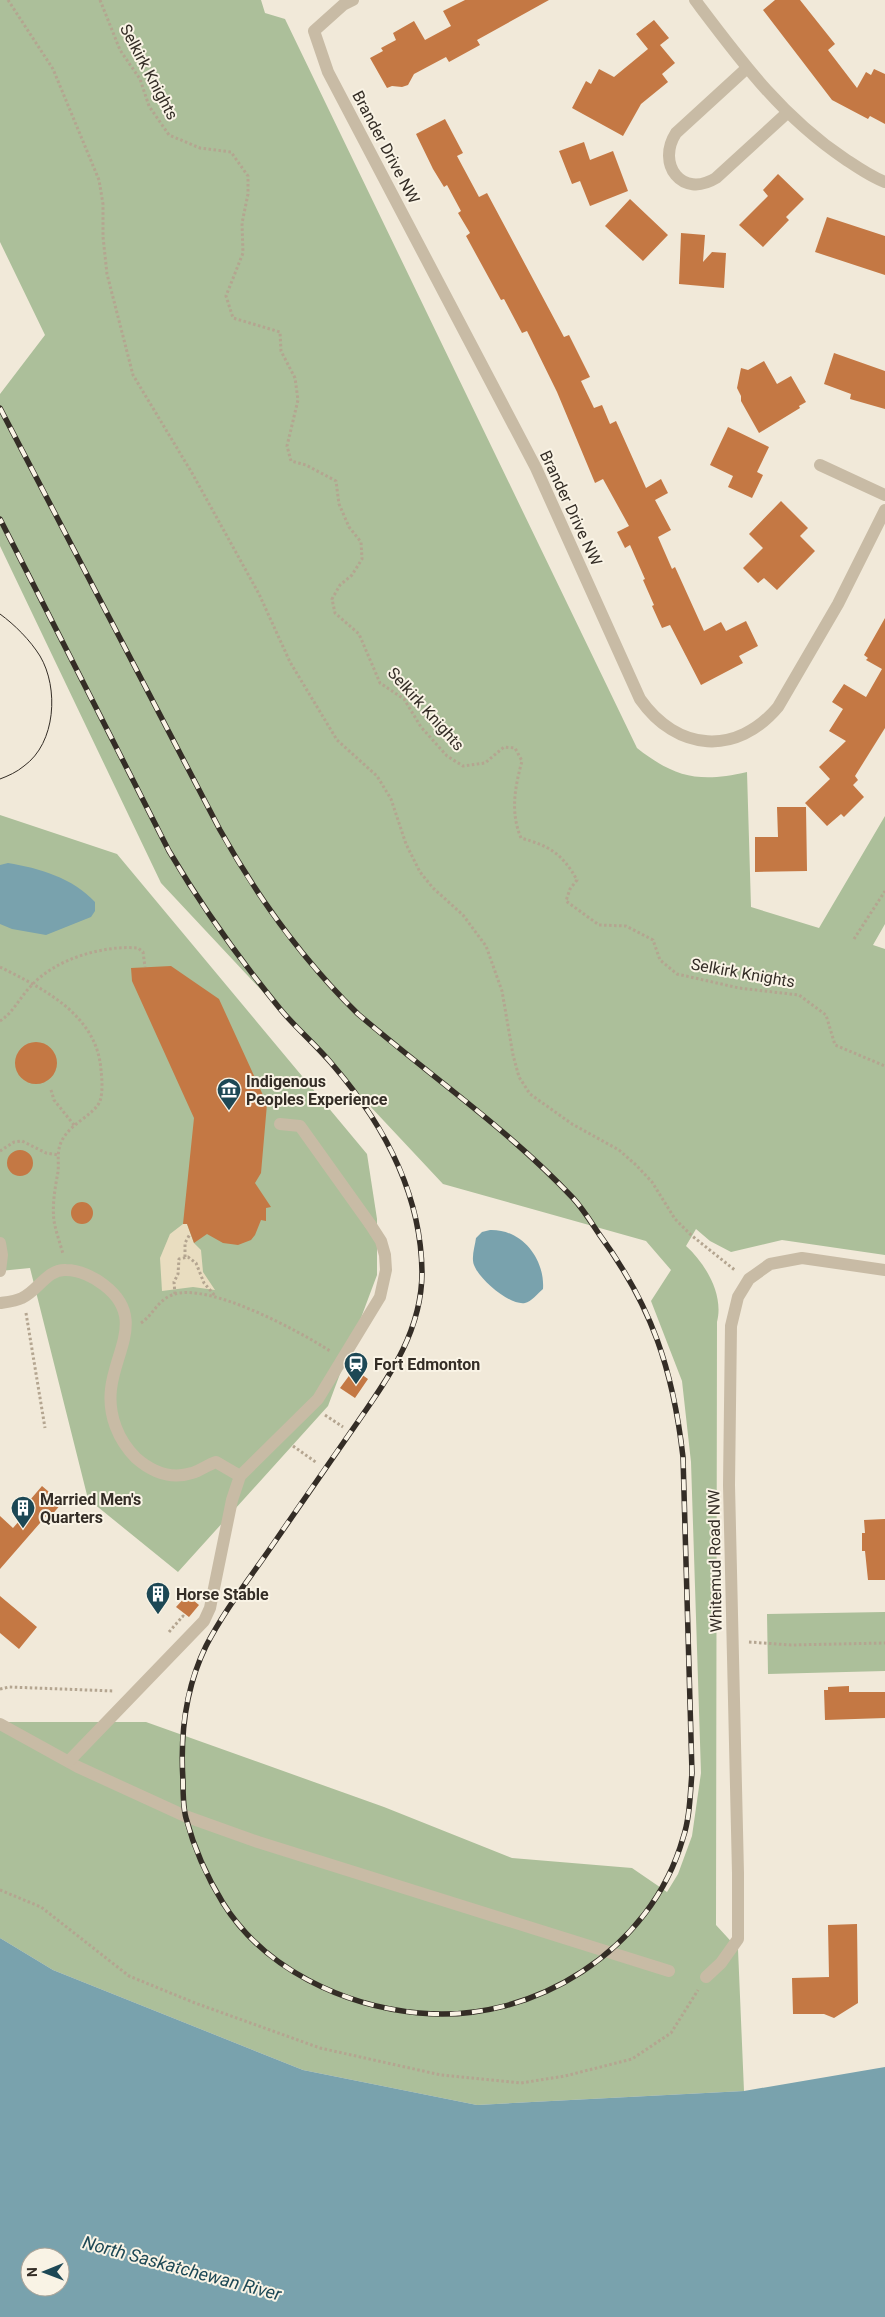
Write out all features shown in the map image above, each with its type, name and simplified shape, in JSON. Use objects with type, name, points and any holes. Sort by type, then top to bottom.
[{"type":"street","name":"Brander Drive NW","points":[[353,0],[343,6],[314,31],[328,72],[536,468],[640,700],[660,723],[688,738],[718,742],[746,734],[769,718],[778,707],[824,630],[885,510]]},
{"type":"street","points":[[695,0],[746,68],[787,113],[831,150],[855,166],[885,182]]},
{"type":"street","points":[[746,68],[676,133],[669,148],[670,164],[680,180],[695,185],[703,185],[716,178],[787,113]]},
{"type":"street","points":[[820,465],[885,495]]},
{"type":"street","points":[[69,1762],[204,1621],[210,1608],[232,1500],[240,1476],[318,1399],[380,1297],[384,1284],[385,1255],[381,1241],[300,1126],[280,1124]]},
{"type":"street","points":[[0,1243],[2,1255],[0,1271]]},
{"type":"street","name":"Whitemud Road NW","points":[[706,1977],[721,1963],[738,1939],[729,1485],[731,1326],[738,1298],[749,1279],[770,1264],[802,1258],[885,1270]]},
{"type":"street","points":[[0,1303],[23,1298],[56,1271],[67,1270],[96,1278],[112,1290],[122,1307],[126,1326],[124,1345],[111,1388],[112,1414],[125,1447],[154,1472],[170,1476],[193,1473],[216,1462],[240,1476]]},
{"type":"street","points":[[0,1724],[69,1762],[185,1816],[258,1842],[669,1972]]},
{"type":"path","points":[[8,0],[53,69],[99,180],[103,204],[103,237],[107,274],[134,376],[197,482],[259,594],[290,662],[337,740],[377,776],[391,799],[406,844],[420,872],[433,888],[462,915],[486,946],[502,991],[512,1055],[519,1077],[530,1094],[572,1124],[619,1150],[652,1182],[675,1219],[690,1235],[726,1264],[749,1279]]},
{"type":"path","name":"Selkirk Knights","points":[[100,0],[120,50],[140,79],[149,106],[169,135],[200,148],[231,152],[248,176],[248,194],[242,223],[243,253],[226,296],[233,318],[280,332],[281,351],[295,378],[298,400],[287,446],[291,461],[306,465],[336,481],[339,504],[349,527],[361,542],[362,559],[352,575],[340,584],[332,599],[335,613],[359,634],[380,683],[404,699],[421,727],[448,756],[463,766],[485,764],[504,747],[516,748],[522,761],[516,783],[513,812],[515,824],[521,838],[545,845],[568,864],[577,880],[570,889],[566,901],[599,925],[626,926],[653,940],[660,960],[677,974],[739,988],[799,995],[826,1015],[835,1044],[885,1066]]},
{"type":"path","points":[[854,939],[885,890]]},
{"type":"path","points":[[0,1021],[9,1014],[33,983],[67,959],[90,953],[131,947],[138,948],[143,952],[145,967]]},
{"type":"path","points":[[0,967],[42,988],[82,1021],[92,1035],[97,1048],[102,1073],[100,1101],[62,1139],[58,1155],[54,1188],[54,1221],[67,1270]]},
{"type":"path","points":[[51,1090],[54,1100],[74,1125]]},
{"type":"path","points":[[0,1151],[14,1142],[22,1141],[46,1153],[58,1155]]},
{"type":"path","points":[[185,1257],[185,1243],[190,1234]]},
{"type":"path","points":[[175,1294],[174,1282],[178,1274],[179,1259],[185,1257],[192,1259],[196,1263],[204,1283],[216,1298]]},
{"type":"path","points":[[126,1326],[142,1322],[150,1316],[154,1307],[175,1294],[190,1293],[216,1298],[276,1321],[343,1359]]},
{"type":"path","points":[[23,1298],[45,1428]]},
{"type":"path","points":[[327,1417],[343,1427]]},
{"type":"path","points":[[303,1453],[317,1463]]},
{"type":"path","points":[[163,1638],[183,1616],[197,1628]]},
{"type":"path","points":[[733,1640],[791,1645],[885,1643]]},
{"type":"path","points":[[0,1689],[9,1687],[108,1692],[117,1690]]},
{"type":"path","points":[[0,1890],[41,1907],[129,1976],[195,2003],[320,2048],[441,2075],[521,2083],[565,2076],[632,2059],[671,2032],[706,1977]]},
{"type":"green space","points":[[0,0],[261,0],[265,13],[285,19],[637,748],[664,766],[676,772],[689,775],[715,777],[747,772],[751,907],[819,928],[885,816],[885,924],[873,945],[885,949],[885,1255],[782,1240],[731,1252],[710,1241],[696,1229],[686,1246],[700,1262],[712,1281],[718,1301],[716,1925],[738,1949],[744,2091],[477,2105],[303,2070],[53,1970],[0,1938],[0,1722],[146,1722],[384,1807],[512,1858],[632,1868],[667,1892],[678,1874],[692,1836],[701,1773],[691,1462],[682,1381],[651,1301],[671,1270],[646,1241],[443,1184],[161,883],[0,546],[0,394],[45,335],[0,242]]},
{"type":"green space","points":[[0,815],[117,854],[367,1154],[377,1219],[377,1275],[328,1406],[178,1572],[88,1499],[30,1268],[0,1271]]},
{"type":"green space","points":[[885,1612],[885,1671],[768,1674],[767,1614]]},
{"type":"shaded area","points":[[183,1224],[187,1224],[194,1243],[201,1250],[203,1272],[215,1290],[193,1287],[162,1291],[160,1258],[170,1234]]},
{"type":"water","points":[[8,863],[43,871],[66,880],[95,902],[95,911],[91,917],[46,935],[12,929],[0,924],[0,865]]},
{"type":"water","points":[[490,1230],[502,1231],[521,1240],[536,1257],[543,1278],[543,1289],[525,1303],[519,1303],[504,1296],[488,1284],[474,1265],[473,1255],[476,1238],[482,1232]]},
{"type":"water","name":"North Saskatchewan River","points":[[0,1938],[53,1970],[303,2070],[477,2105],[744,2091],[885,2067],[885,2317],[0,2317]]},
{"type":"building","points":[[465,0],[549,0],[477,40],[480,45],[449,62],[446,57],[414,74],[408,85],[387,88],[370,58],[383,51],[381,48],[396,40],[393,33],[414,21],[425,40],[451,26],[443,11]]},
{"type":"building","points":[[775,0],[800,0],[835,44],[828,50],[857,88],[866,72],[871,75],[874,69],[885,74],[885,124],[870,116],[868,119],[832,100],[763,10]]},
{"type":"building","points":[[654,20],[669,38],[660,45],[675,63],[662,74],[668,82],[641,104],[623,136],[572,108],[586,81],[591,84],[599,69],[614,77],[648,49],[636,34]]},
{"type":"building","points":[[445,119],[463,153],[457,156],[479,197],[487,193],[564,337],[569,335],[590,377],[581,381],[594,408],[602,405],[610,424],[616,421],[646,488],[661,479],[668,493],[655,500],[671,530],[658,537],[672,569],[675,567],[704,631],[721,622],[726,631],[746,621],[758,646],[739,656],[743,663],[701,685],[670,625],[662,628],[652,606],[654,605],[643,580],[645,579],[630,545],[625,548],[617,532],[629,526],[603,479],[595,483],[557,392],[527,331],[522,333],[504,299],[501,300],[466,236],[470,233],[458,213],[461,211],[447,185],[444,187],[433,169],[416,134]]},
{"type":"building","points":[[584,142],[590,160],[613,151],[628,191],[590,206],[580,181],[572,184],[559,151]]},
{"type":"building","points":[[778,174],[804,199],[786,217],[789,220],[763,247],[739,225],[768,196],[763,190]]},
{"type":"building","points":[[630,199],[668,235],[643,261],[605,226]]},
{"type":"building","points":[[827,217],[885,236],[885,275],[815,252]]},
{"type":"building","points":[[681,233],[705,235],[703,262],[712,252],[726,253],[724,288],[679,284]]},
{"type":"building","points":[[834,353],[885,371],[885,409],[850,399],[851,394],[824,384]]},
{"type":"building","points":[[764,361],[777,384],[791,376],[806,402],[799,406],[800,408],[759,433],[741,401],[737,388],[741,368],[748,370]]},
{"type":"building","points":[[728,427],[769,447],[757,472],[763,475],[752,498],[728,487],[733,476],[710,465]]},
{"type":"building","points":[[781,501],[808,528],[800,536],[815,551],[777,590],[764,578],[758,583],[743,568],[763,548],[749,534]]},
{"type":"building","points":[[885,618],[885,728],[855,776],[858,780],[853,785],[864,797],[844,817],[841,814],[827,826],[805,803],[830,779],[819,767],[846,741],[829,731],[843,709],[832,702],[844,684],[866,697],[882,669],[866,660],[868,658],[864,655]]},
{"type":"building","points":[[777,807],[806,807],[807,871],[755,872],[755,837],[778,837]]},
{"type":"building","name":"Indigenous Peoples Experience","points":[[171,966],[219,999],[267,1104],[261,1173],[255,1183],[271,1207],[266,1208],[266,1221],[261,1220],[251,1240],[238,1245],[223,1243],[207,1234],[194,1243],[187,1224],[183,1224],[194,1118],[132,981],[131,968]]},
{"type":"building","points":[[40,1042],[48,1045],[54,1051],[57,1063],[54,1075],[48,1081],[32,1084],[24,1081],[18,1075],[15,1059],[18,1051],[24,1045]]},
{"type":"building","points":[[20,1150],[29,1154],[33,1163],[29,1172],[20,1176],[11,1172],[7,1163],[11,1154]]},
{"type":"building","points":[[82,1202],[90,1205],[93,1213],[90,1221],[82,1224],[74,1221],[71,1213],[74,1205]]},
{"type":"building","name":"Fort Edmonton","points":[[354,1369],[368,1379],[355,1398],[340,1388]]},
{"type":"building","points":[[42,1486],[62,1503],[50,1517],[47,1515],[0,1569],[0,1516],[13,1528],[34,1504],[30,1500]]},
{"type":"building","points":[[885,1519],[885,1580],[868,1580],[865,1551],[862,1551],[862,1533],[865,1533],[864,1520]]},
{"type":"building","points":[[187,1595],[199,1605],[189,1617],[176,1607]]},
{"type":"building","points":[[0,1596],[37,1627],[19,1649],[0,1633]]},
{"type":"building","points":[[849,1686],[849,1692],[885,1692],[885,1718],[825,1720],[824,1690],[828,1690],[828,1687]]},
{"type":"building","points":[[857,1924],[858,2003],[834,2018],[824,2014],[793,2014],[792,1978],[829,1977],[828,1925]]},
{"type":"tram line","points":[[0,614],[22,633],[40,656],[50,683],[52,699],[48,730],[43,744],[35,756],[24,766],[0,779]]},
{"type":"railway","points":[[0,408],[220,830],[250,880],[282,927],[318,972],[358,1014],[522,1149],[573,1198],[587,1216],[633,1287],[657,1340],[673,1396],[683,1457],[692,1773],[687,1822],[683,1838],[667,1878],[644,1914],[616,1945],[582,1972],[545,1992],[504,2006],[462,2013],[419,2013],[391,2009],[335,1993],[283,1965],[260,1947],[240,1926],[223,1903],[206,1873],[193,1840],[184,1805],[182,1746],[189,1695],[199,1662],[227,1610],[392,1371],[410,1334],[421,1294],[420,1243],[415,1214],[407,1187],[383,1135],[367,1110],[326,1057],[293,1024],[251,972],[208,913],[182,872],[169,851],[0,519]]},
{"type":"place","name":"Indigenous Peoples Experience","points":[[229,1111]]},
{"type":"place","name":"Fort Edmonton","points":[[356,1385]]},
{"type":"place","name":"Married Men's Quarters","points":[[23,1529]]},
{"type":"place","name":"Horse Stable","points":[[158,1615]]}]
